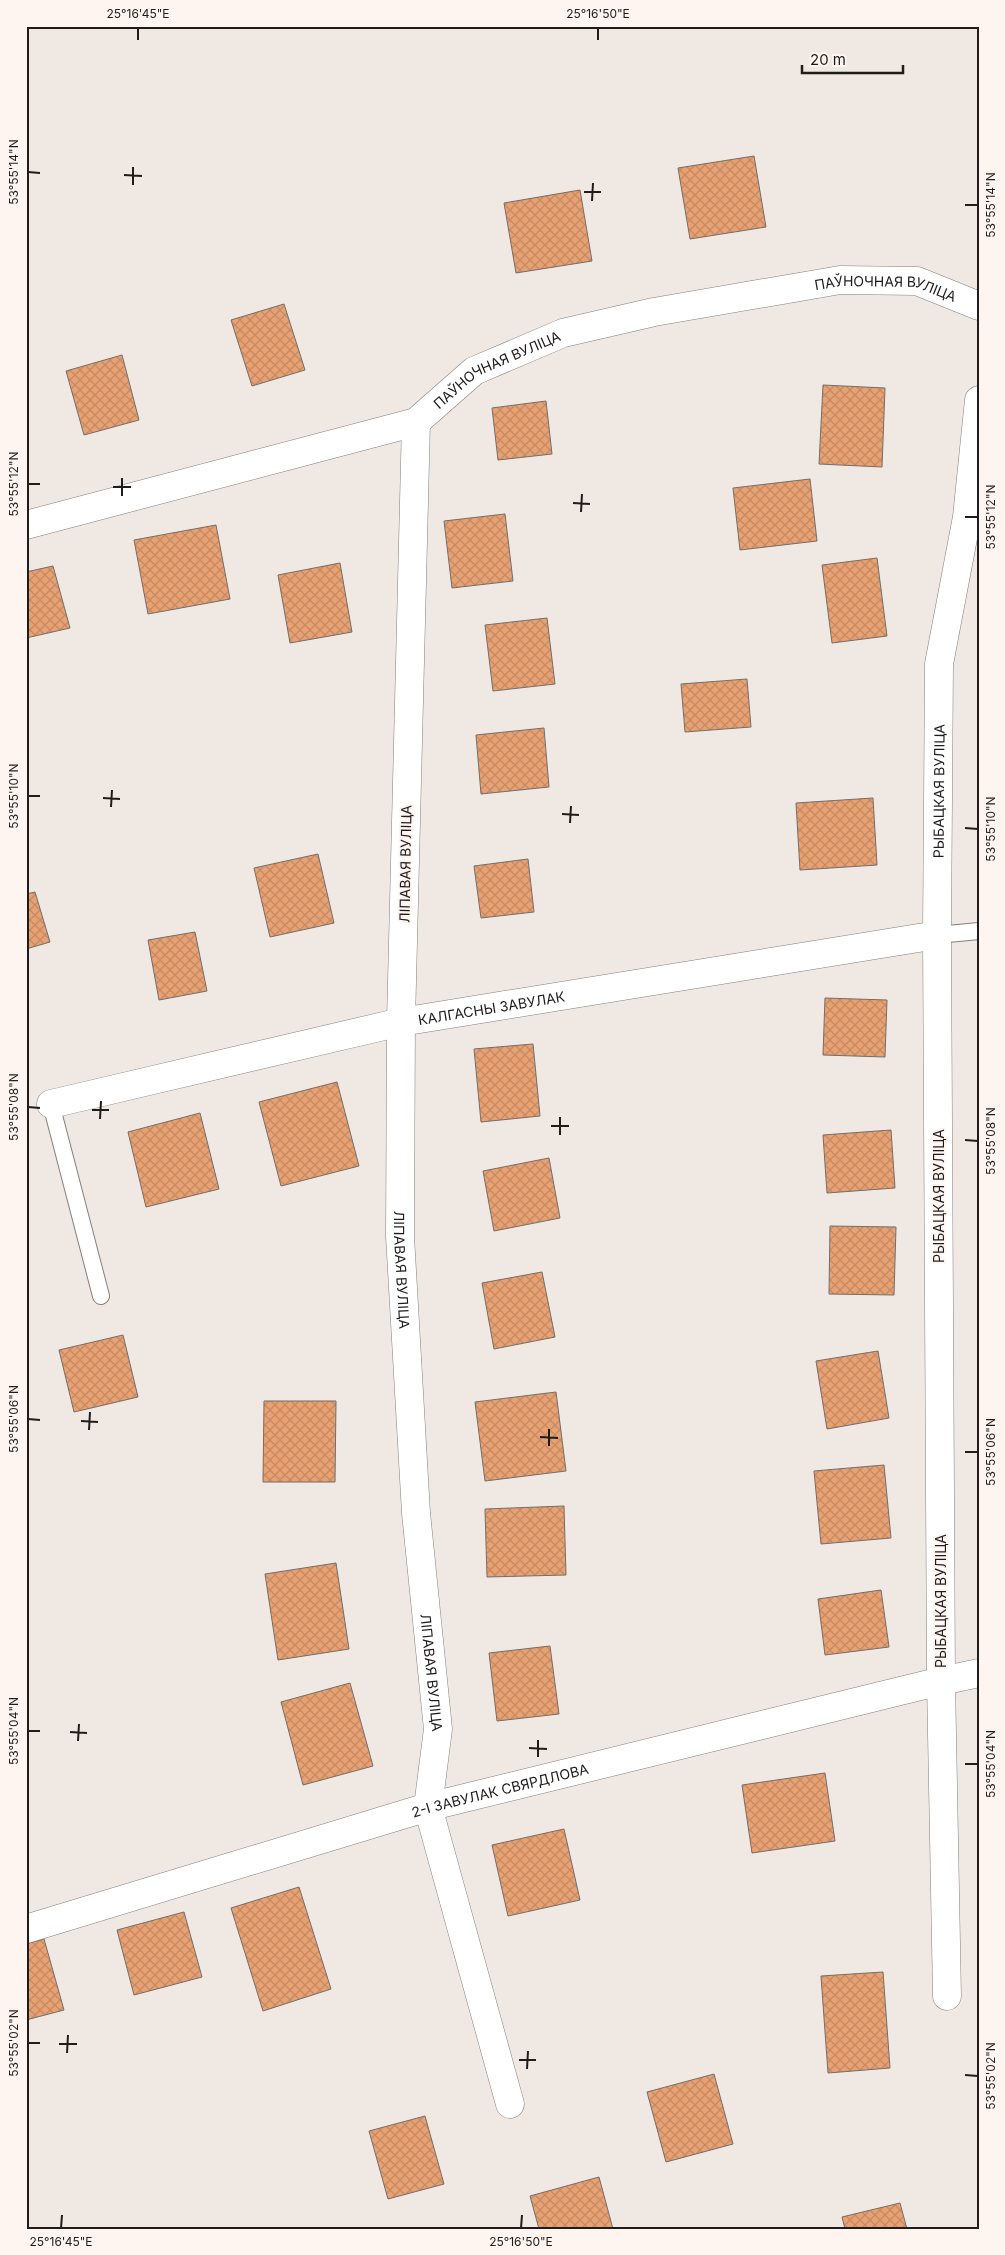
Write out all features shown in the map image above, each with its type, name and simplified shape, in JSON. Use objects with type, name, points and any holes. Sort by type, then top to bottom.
[{"type":"street","name":"ПАЎНОЧНАЯ ВУЛІЦА","points":[[26,525],[416,422],[474,371],[563,332],[654,312],[840,280],[918,281],[979,306]]},
{"type":"street","name":"РЫБАЦКАЯ ВУЛІЦА","points":[[947,1996],[941,1681],[937,935],[939,664],[966,517],[979,400]]},
{"type":"street","name":"ЛІПАВАЯ ВУЛІЦА","points":[[416,422],[401,1022],[400,1246],[416,1513],[438,1729],[428,1807],[510,2104]]},
{"type":"street","name":"КАЛГАСНЫ ЗАВУЛАК","points":[[51,1104],[401,1022],[937,935]]},
{"type":"street","name":"2-І ЗАВУЛАК СВЯРДЛОВА","points":[[26,1929],[428,1807],[979,1673]]},
{"type":"lane","points":[[937,935],[979,931]]},
{"type":"lane","points":[[51,1104],[101,1296]]},
{"type":"building","points":[[754,156],[766,227],[690,239],[678,168]]},
{"type":"building","points":[[580,190],[592,261],[516,273],[504,203]]},
{"type":"building","points":[[284,304],[305,370],[252,386],[231,320]]},
{"type":"building","points":[[122,355],[139,420],[84,435],[66,371]]},
{"type":"building","points":[[823,385],[885,388],[882,467],[819,464]]},
{"type":"building","points":[[546,401],[552,454],[498,460],[492,408]]},
{"type":"building","points":[[810,479],[817,541],[740,550],[733,488]]},
{"type":"building","points":[[505,514],[513,581],[452,588],[444,521]]},
{"type":"building","points":[[216,525],[230,599],[148,614],[134,540]]},
{"type":"building","points":[[877,558],[887,636],[832,643],[822,565]]},
{"type":"building","points":[[340,563],[352,632],[290,643],[278,575]]},
{"type":"building","points":[[53,566],[70,628],[26,638],[26,572]]},
{"type":"building","points":[[547,618],[555,684],[493,691],[485,625]]},
{"type":"building","points":[[747,679],[751,727],[685,732],[681,684]]},
{"type":"building","points":[[544,728],[549,787],[481,794],[476,735]]},
{"type":"building","points":[[873,798],[877,865],[800,870],[796,803]]},
{"type":"building","points":[[318,854],[334,923],[270,937],[254,868]]},
{"type":"building","points":[[528,859],[534,912],[481,918],[474,866]]},
{"type":"building","points":[[35,892],[50,942],[26,949],[26,894]]},
{"type":"building","points":[[195,932],[207,991],[159,1000],[148,940]]},
{"type":"building","points":[[825,998],[887,1000],[885,1057],[823,1055]]},
{"type":"building","points":[[533,1044],[540,1116],[481,1122],[474,1049]]},
{"type":"building","points":[[337,1082],[359,1166],[281,1186],[259,1102]]},
{"type":"building","points":[[200,1113],[219,1189],[146,1207],[128,1132]]},
{"type":"building","points":[[891,1130],[895,1188],[827,1193],[823,1135]]},
{"type":"building","points":[[549,1158],[560,1218],[494,1231],[483,1171]]},
{"type":"building","points":[[830,1226],[896,1227],[894,1295],[829,1294]]},
{"type":"building","points":[[542,1272],[555,1337],[494,1349],[482,1283]]},
{"type":"building","points":[[123,1335],[138,1397],[74,1412],[59,1350]]},
{"type":"building","points":[[878,1351],[889,1418],[827,1429],[816,1361]]},
{"type":"building","points":[[556,1392],[566,1471],[485,1481],[475,1402]]},
{"type":"building","points":[[264,1401],[336,1401],[335,1482],[263,1482]]},
{"type":"building","points":[[884,1465],[891,1538],[821,1544],[814,1471]]},
{"type":"building","points":[[564,1506],[566,1575],[487,1577],[485,1509]]},
{"type":"building","points":[[336,1563],[349,1649],[278,1660],[265,1574]]},
{"type":"building","points":[[881,1590],[889,1647],[825,1655],[818,1599]]},
{"type":"building","points":[[550,1646],[559,1714],[497,1721],[489,1653]]},
{"type":"building","points":[[350,1683],[373,1766],[303,1785],[281,1702]]},
{"type":"building","points":[[825,1773],[835,1841],[752,1853],[742,1785]]},
{"type":"building","points":[[564,1829],[580,1900],[508,1916],[492,1845]]},
{"type":"building","points":[[299,1887],[331,1989],[263,2011],[231,1908]]},
{"type":"building","points":[[184,1912],[202,1977],[134,1995],[117,1930]]},
{"type":"building","points":[[44,1939],[64,2010],[26,2020],[26,1944]]},
{"type":"building","points":[[883,1972],[890,2068],[828,2073],[821,1976]]},
{"type":"building","points":[[714,2074],[733,2144],[666,2162],[647,2092]]},
{"type":"building","points":[[425,2116],[444,2184],[388,2199],[369,2131]]},
{"type":"building","points":[[599,2177],[613,2229],[539,2229],[530,2196]]},
{"type":"building","points":[[900,2203],[907,2229],[845,2229],[842,2217]]}]
